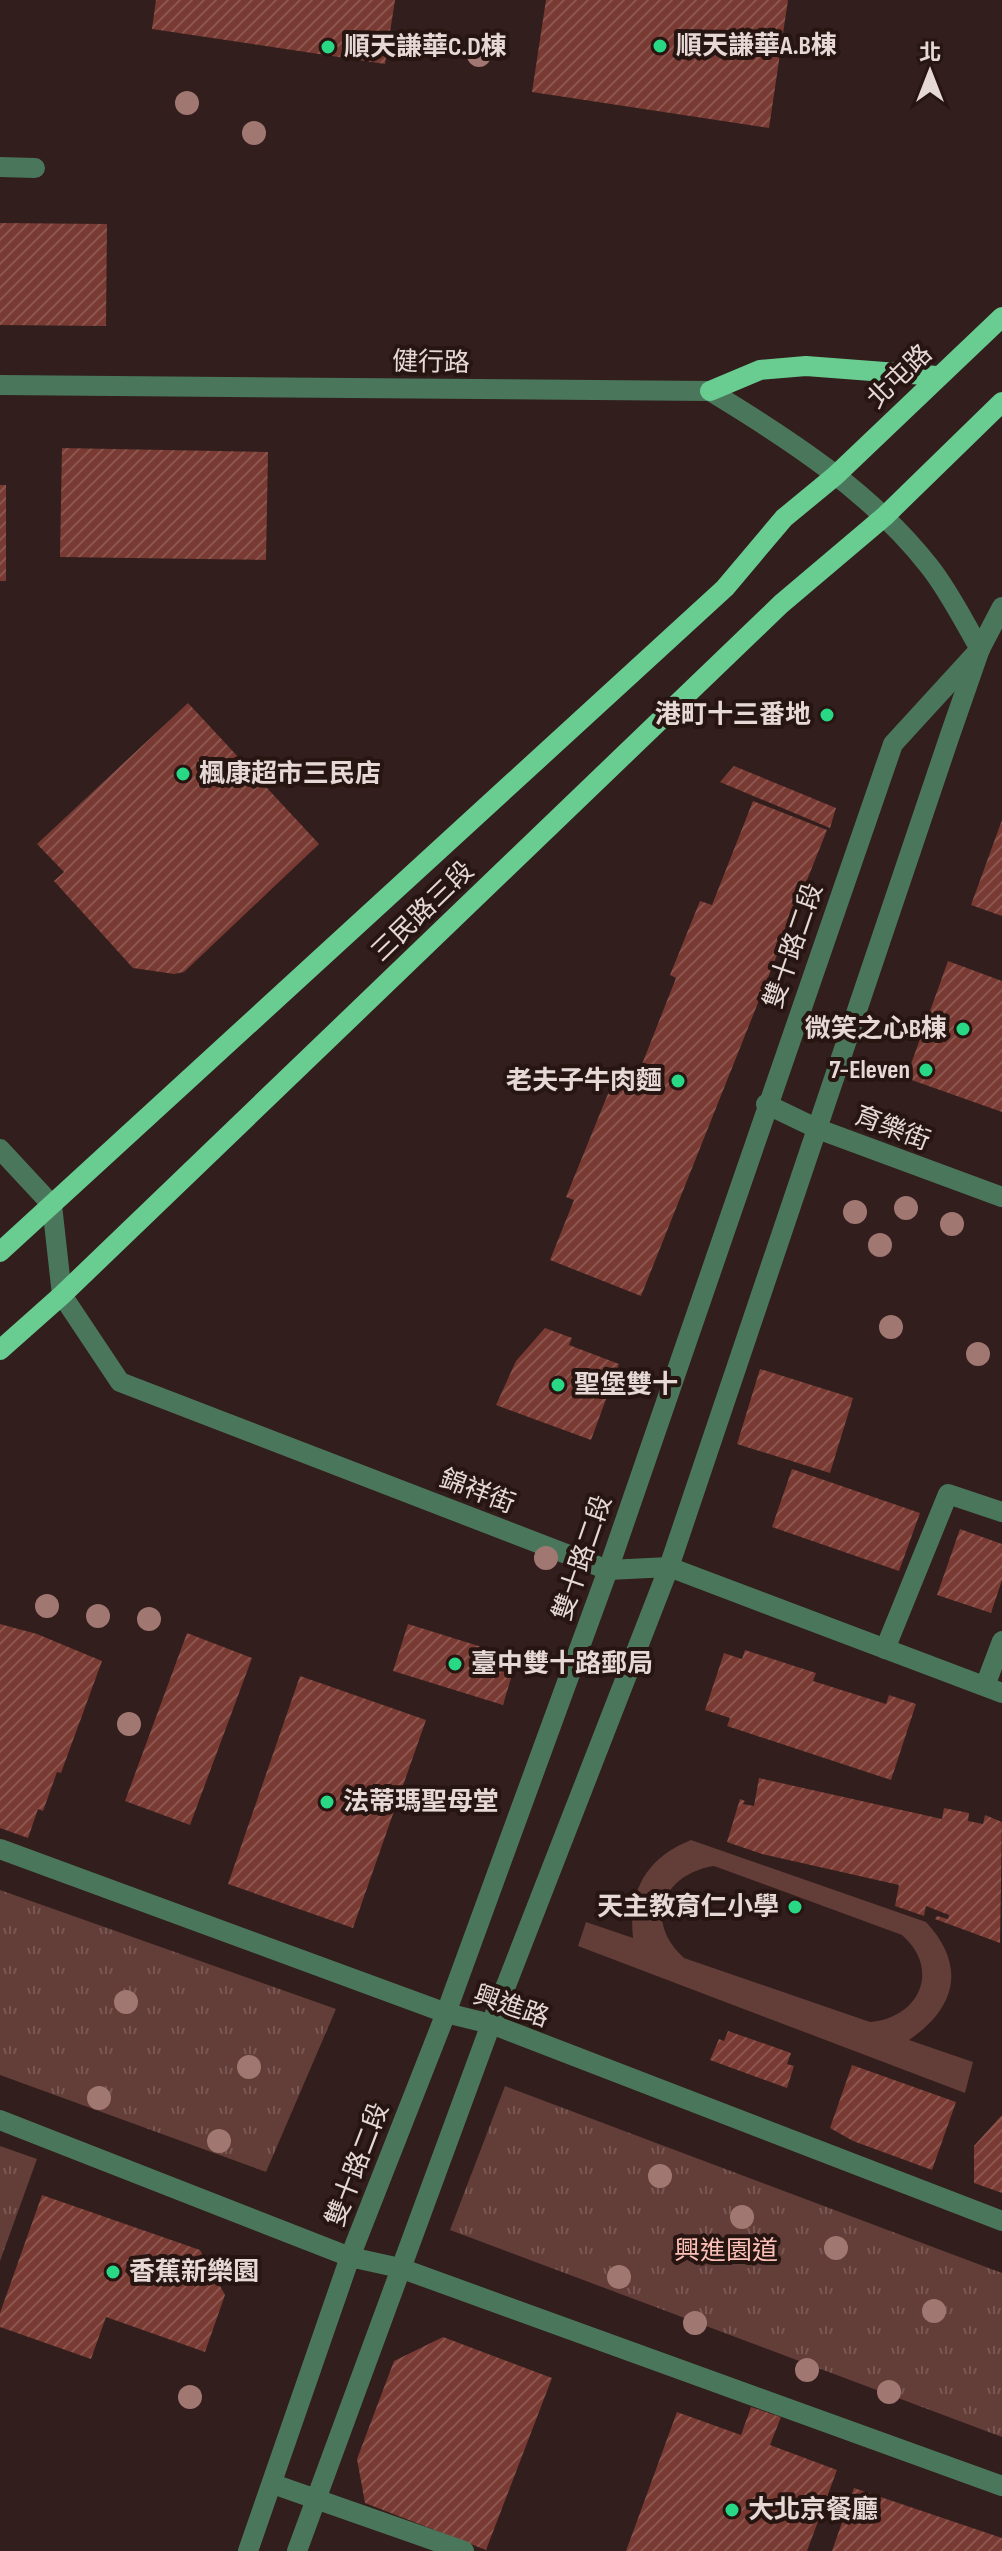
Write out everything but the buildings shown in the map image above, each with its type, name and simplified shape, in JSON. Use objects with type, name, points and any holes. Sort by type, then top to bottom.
[{"type":"main road","name":"北屯路","points":[[835,476],[1002,317]]},
{"type":"main road","points":[[710,391],[760,370],[806,366],[937,376]]},
{"type":"main road","points":[[885,516],[1002,402]]},
{"type":"main road","name":"三民路三段","points":[[0,1252],[725,588],[784,518],[835,476]]},
{"type":"main road","name":"三民路三段","points":[[0,1350],[62,1295],[771,613],[885,516]]},
{"type":"street","points":[[0,167],[35,168]]},
{"type":"street","name":"健行路","points":[[0,385],[710,391]]},
{"type":"street","points":[[710,391],[771,428],[885,516],[930,567],[980,649]]},
{"type":"street","name":"雙十路二段","points":[[297,2551],[491,2024],[669,1567],[980,649],[1002,607]]},
{"type":"street","name":"雙十路二段","points":[[248,2551],[350,2257],[446,2013],[608,1570],[766,1104],[893,744],[980,649]]},
{"type":"street","name":"育樂街","points":[[766,1104],[818,1129],[1002,1197]]},
{"type":"street","points":[[0,1149],[52,1205]]},
{"type":"street","name":"錦祥街","points":[[52,1205],[62,1295],[120,1382],[608,1570],[669,1567],[993,1690]]},
{"type":"street","points":[[885,1649],[948,1494],[1002,1512]]},
{"type":"street","points":[[993,1690],[1002,1641]]},
{"type":"street","name":"興進路","points":[[0,1849],[446,2013],[491,2024],[1002,2221]]},
{"type":"street","points":[[0,2120],[350,2257],[400,2268],[1002,2486]]},
{"type":"street","points":[[273,2484],[464,2551]]},
{"type":"green space","points":[[691,1840],[926,1922],[947,1954],[951,1970],[950,1986],[937,2014],[909,2040],[973,2062],[965,2093],[578,1946],[586,1922],[633,1938],[634,1905],[643,1878],[662,1856]],"holes":[[[714,1866],[902,1935],[914,1948],[920,1962],[922,1976],[919,1990],[902,2012],[870,2022],[684,1958],[671,1944],[662,1915],[664,1901],[671,1889],[696,1871]]]},
{"type":"green space","points":[[0,1890],[336,2009],[266,2172],[0,2075]]},
{"type":"green space","name":"興進園道","points":[[505,2086],[1002,2273],[1002,2437],[450,2230]]},
{"type":"green space","points":[[0,2146],[37,2159],[0,2261]]},
{"type":"place","name":"順天謙華A.B棟","points":[[660,46]]},
{"type":"place","name":"順天謙華C.D棟","points":[[328,47]]},
{"type":"place","name":"港町十三番地","points":[[827,715]]},
{"type":"place","name":"楓康超市三民店","points":[[183,774]]},
{"type":"place","name":"微笑之心B棟","points":[[963,1029]]},
{"type":"place","name":"7-Eleven","points":[[926,1070]]},
{"type":"place","name":"老夫子牛肉麵","points":[[678,1081]]},
{"type":"place","name":"聖堡雙十","points":[[558,1385]]},
{"type":"place","name":"臺中雙十路郵局","points":[[455,1664]]},
{"type":"place","name":"法蒂瑪聖母堂","points":[[327,1802]]},
{"type":"place","name":"天主教育仁小學","points":[[795,1907]]},
{"type":"place","name":"香蕉新樂園","points":[[113,2272]]},
{"type":"place","name":"大北京餐廳","points":[[732,2510]]}]
